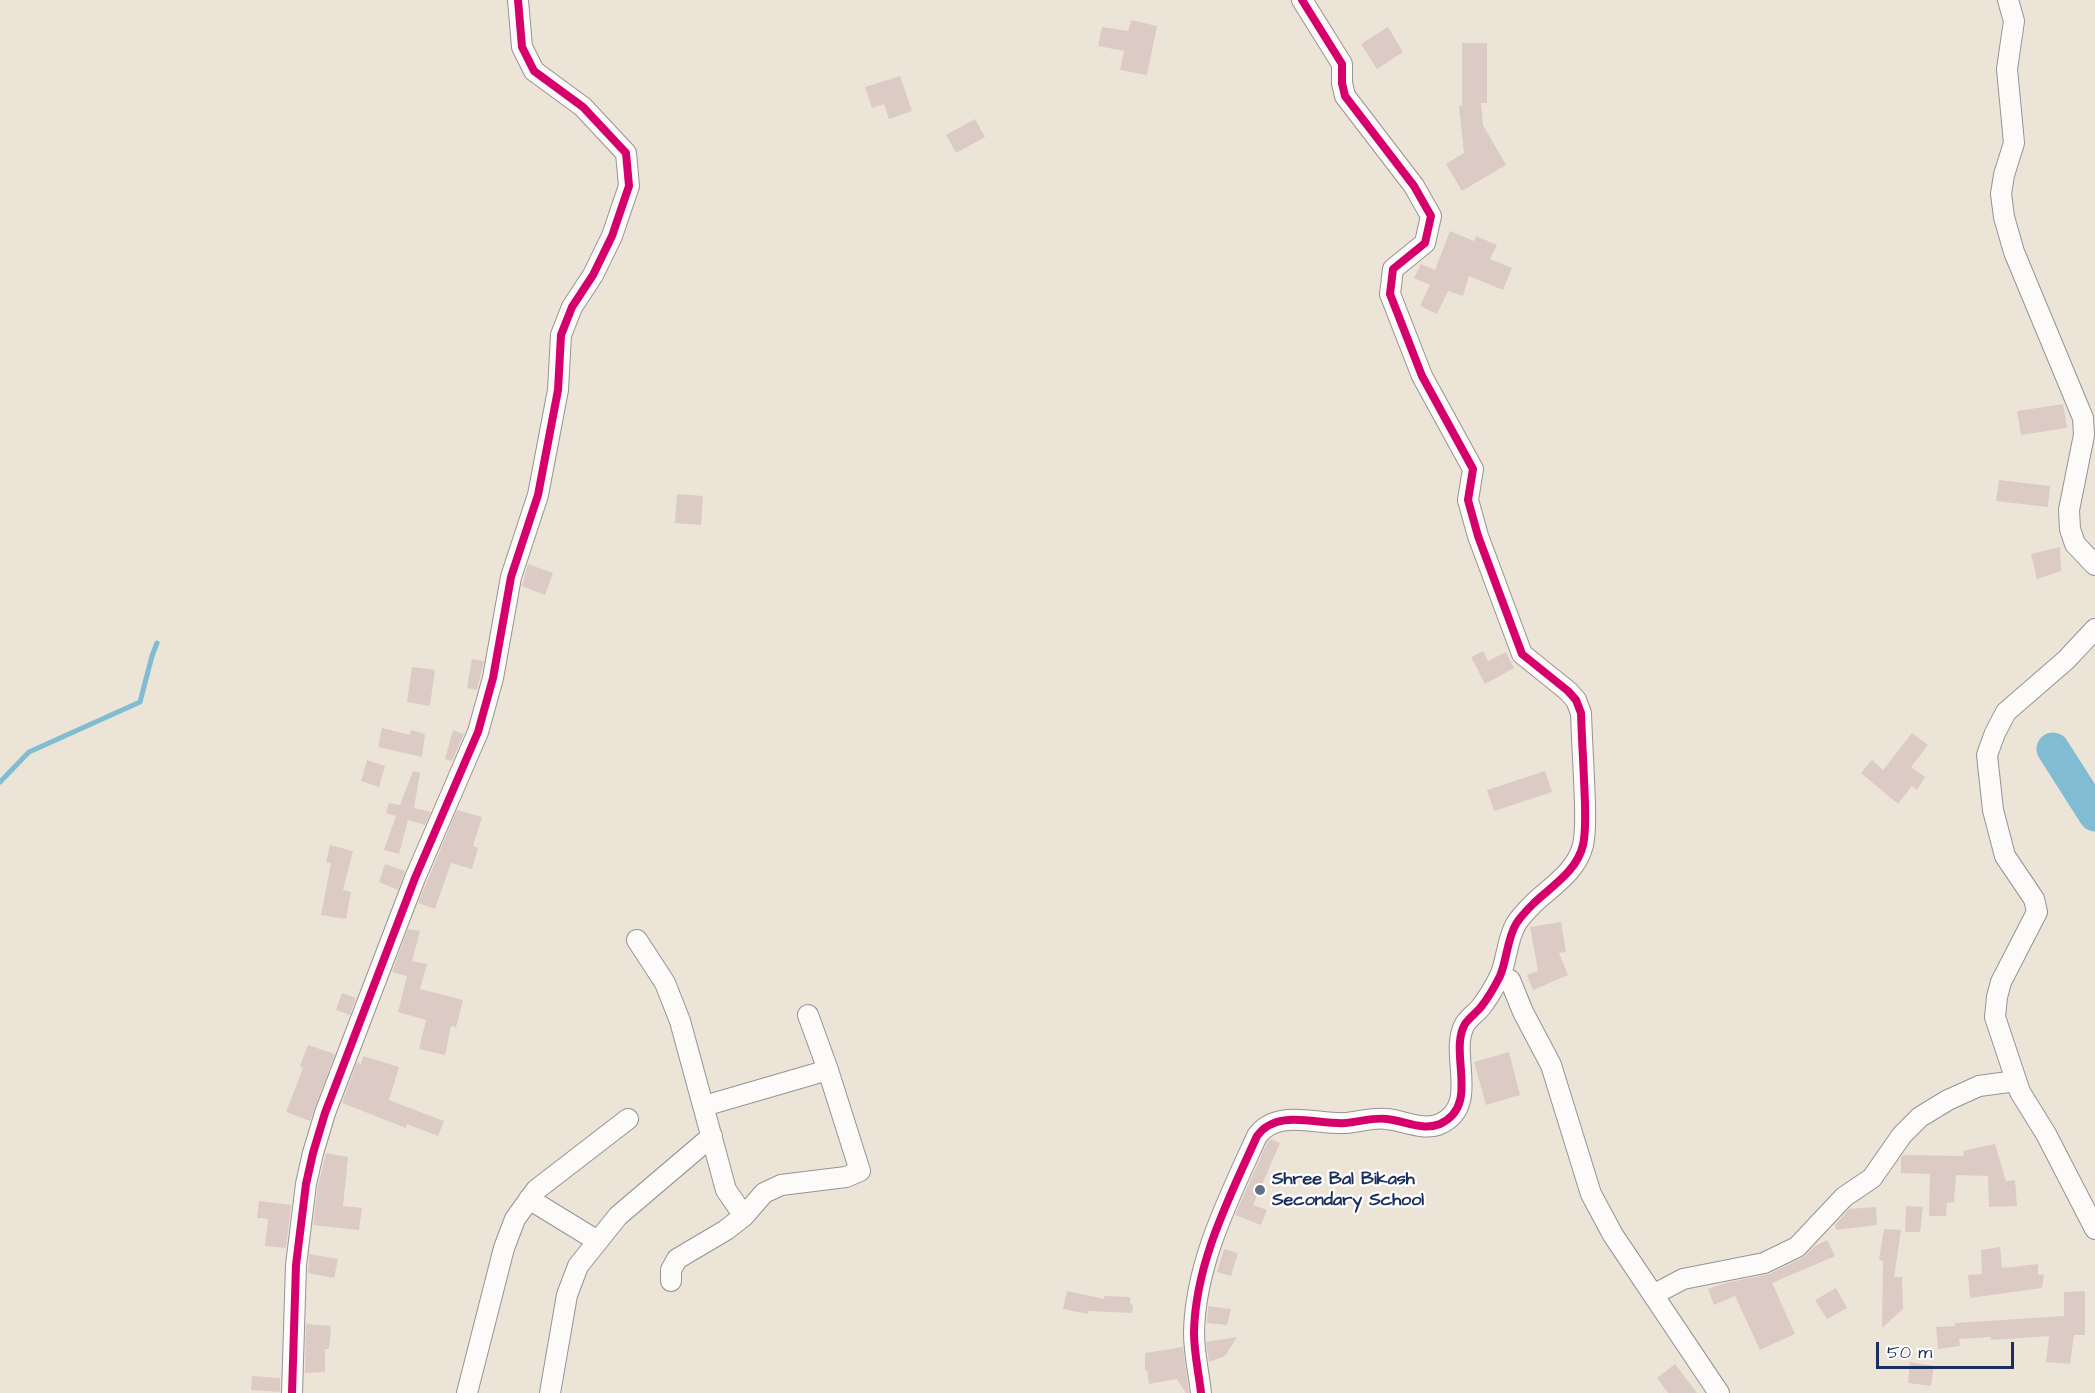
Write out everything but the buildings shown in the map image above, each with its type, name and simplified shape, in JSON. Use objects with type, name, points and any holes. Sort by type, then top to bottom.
[{"type":"street","points":[[292,1393],[296,1265],[306,1184],[313,1153],[325,1113],[415,878],[478,732],[493,678],[511,577],[538,495],[558,390],[561,335],[572,307],[593,274],[612,236],[629,186],[626,153],[583,107],[534,71],[522,47],[518,0]]},
{"type":"street","points":[[1201,1393],[1194,1334],[1199,1291],[1217,1230],[1257,1136],[1263,1127],[1288,1119],[1345,1124],[1385,1118],[1416,1126],[1432,1126],[1443,1123],[1452,1116],[1459,1103],[1462,1089],[1463,1073],[1458,1046],[1466,1023],[1481,1008],[1500,976],[1515,924],[1572,867],[1582,846],[1585,825],[1581,713],[1576,700],[1568,691],[1522,654],[1478,536],[1468,500],[1473,469],[1422,376],[1390,294],[1393,269],[1425,243],[1431,216],[1414,186],[1345,96],[1342,64],[1302,0]]},
{"type":"street","points":[[2008,0],[2014,21],[2007,69],[2014,143],[2001,194],[2004,217],[2014,252],[2083,418],[2084,435],[2069,510],[2070,529],[2075,544],[2095,565]]},
{"type":"street","points":[[2095,629],[2066,660],[2006,712],[1987,755],[1993,810],[2005,856],[2034,899],[2037,912],[2010,963],[1997,997],[1995,1017],[2020,1092],[2046,1134],[2095,1229]]},
{"type":"street","points":[[637,940],[665,983],[680,1020],[726,1190],[744,1215]]},
{"type":"street","points":[[1500,976],[1510,980],[1523,1012],[1551,1065],[1591,1194],[1613,1235],[1719,1393]]},
{"type":"street","points":[[671,1281],[670,1270],[677,1258],[726,1230],[744,1215],[764,1193],[781,1185],[846,1177],[860,1172],[808,1015]]},
{"type":"street","points":[[704,1106],[828,1070]]},
{"type":"street","points":[[1653,1295],[1683,1279],[1764,1263],[1797,1247],[1836,1204],[1872,1178],[1902,1135],[1920,1117],[1948,1100],[1979,1086],[2016,1081]]},
{"type":"street","points":[[467,1393],[504,1248],[515,1219],[536,1190],[628,1119]]},
{"type":"street","points":[[550,1393],[567,1295],[578,1266],[596,1240],[618,1216],[712,1136]]},
{"type":"street","points":[[530,1199],[596,1240]]},
{"type":"waterway","points":[[0,782],[29,752],[140,702],[157,643]]},
{"type":"waterway","points":[[2053,749],[2095,815]]},
{"type":"cycle path","points":[[292,1393],[296,1265],[306,1184],[313,1153],[325,1113],[415,878],[478,732],[493,678],[511,577],[538,495],[558,390],[561,335],[572,307],[593,275],[612,236],[629,186],[626,153],[583,107],[534,71],[522,47],[518,0]]},
{"type":"cycle path","points":[[1201,1393],[1194,1333],[1200,1282],[1215,1232],[1257,1136],[1265,1127],[1286,1120],[1346,1123],[1382,1119],[1434,1126],[1452,1115],[1459,1104],[1461,1092],[1460,1049],[1465,1024],[1481,1007],[1498,980],[1513,930],[1518,921],[1570,870],[1580,854],[1585,835],[1581,713],[1576,700],[1568,691],[1522,654],[1478,536],[1468,500],[1473,469],[1422,376],[1390,294],[1393,269],[1425,243],[1431,216],[1414,186],[1345,96],[1342,64],[1302,0]]},
{"type":"place","name":"Shree Bal Bikash Secondary School","points":[[1260,1190]]}]
